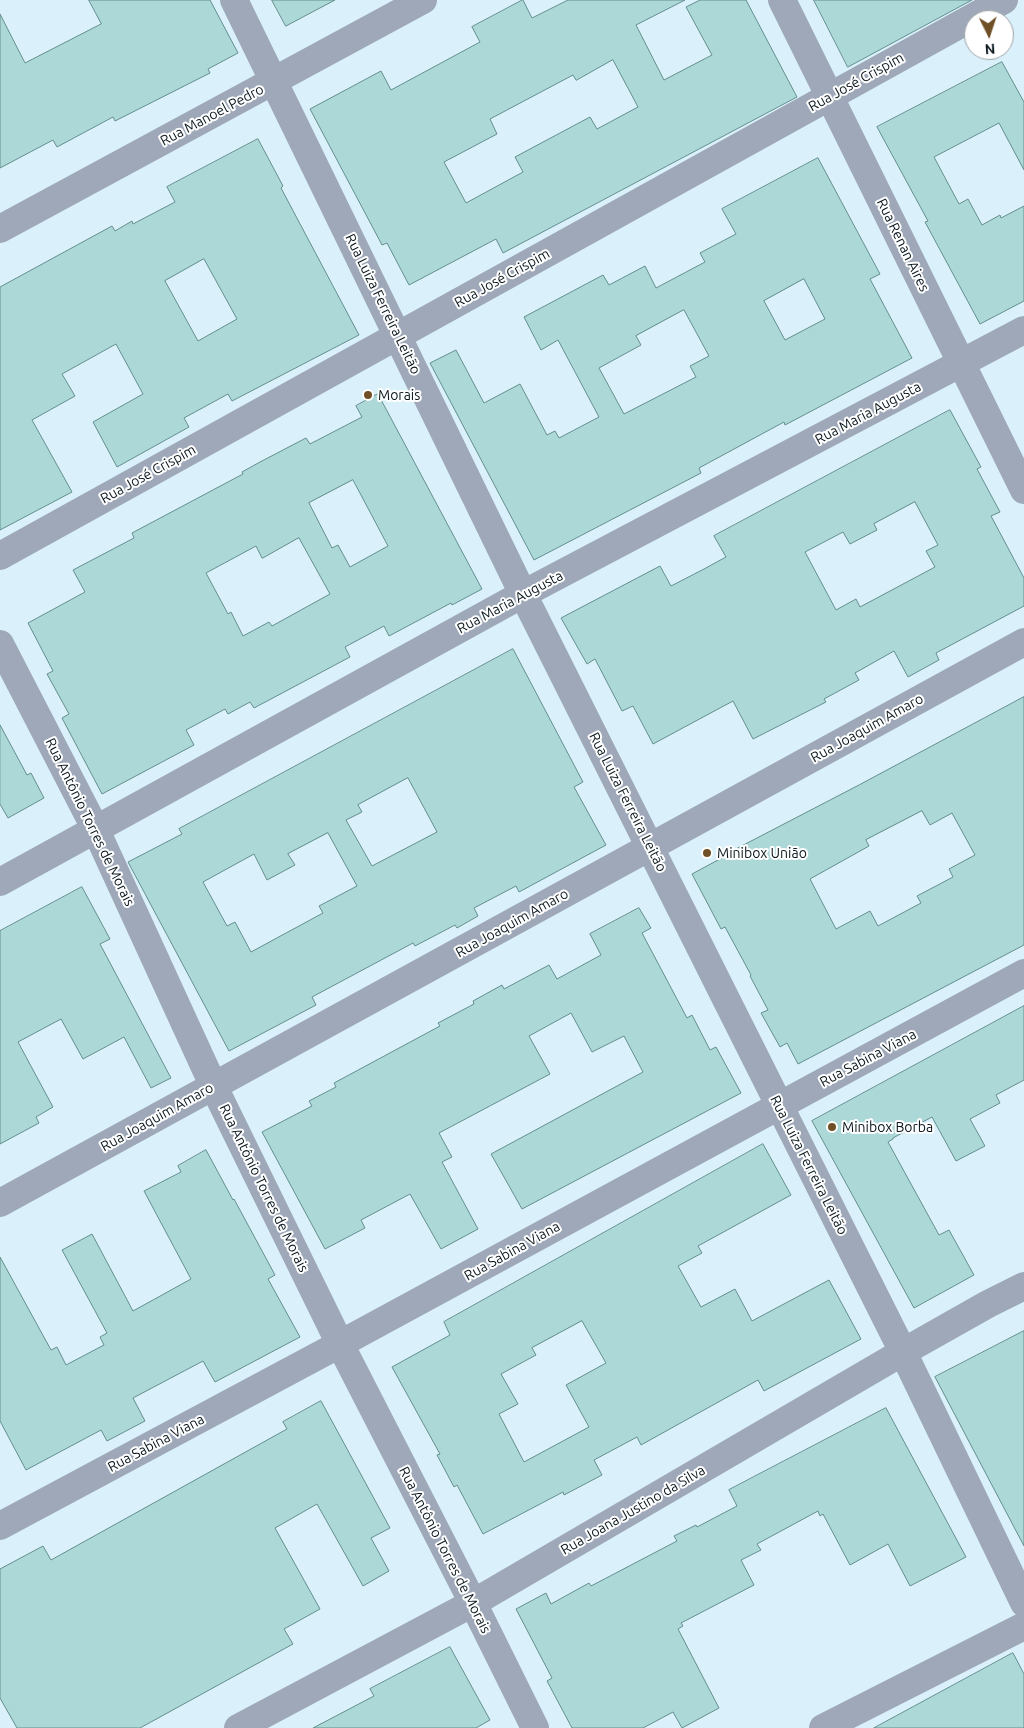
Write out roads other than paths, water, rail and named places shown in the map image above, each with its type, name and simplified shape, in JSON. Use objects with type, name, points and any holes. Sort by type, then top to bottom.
[{"type":"street","name":"Rua Luiza Ferreira Leitão","points":[[234,0],[523,594],[903,1352],[1024,1603]]},
{"type":"street","name":"Rua Manoel Pedro","points":[[0,229],[423,0]]},
{"type":"street","name":"Rua Renan Aires","points":[[782,0],[1024,490]]},
{"type":"street","name":"Rua José Crispim","points":[[0,556],[1004,0]]},
{"type":"street","name":"Rua Maria Augusta","points":[[0,882],[523,594],[1024,330]]},
{"type":"street","name":"Rua Joaquim Amaro","points":[[0,1203],[1024,642]]},
{"type":"street","name":"Rua Antônio Torres de Morais","points":[[0,644],[96,830],[213,1085],[340,1344],[535,1728]]},
{"type":"street","name":"Rua Sabina Viana","points":[[0,1526],[1024,973]]},
{"type":"street","name":"Rua Joana Justino da Silva","points":[[238,1728],[473,1603],[903,1352],[1024,1286]]},
{"type":"street","points":[[823,1728],[1024,1626]]},
{"type":"place","name":"Morais","points":[[368,395]]},
{"type":"place","name":"Minibox União","points":[[707,853]]},
{"type":"place","name":"Minibox Borba","points":[[832,1127]]}]
